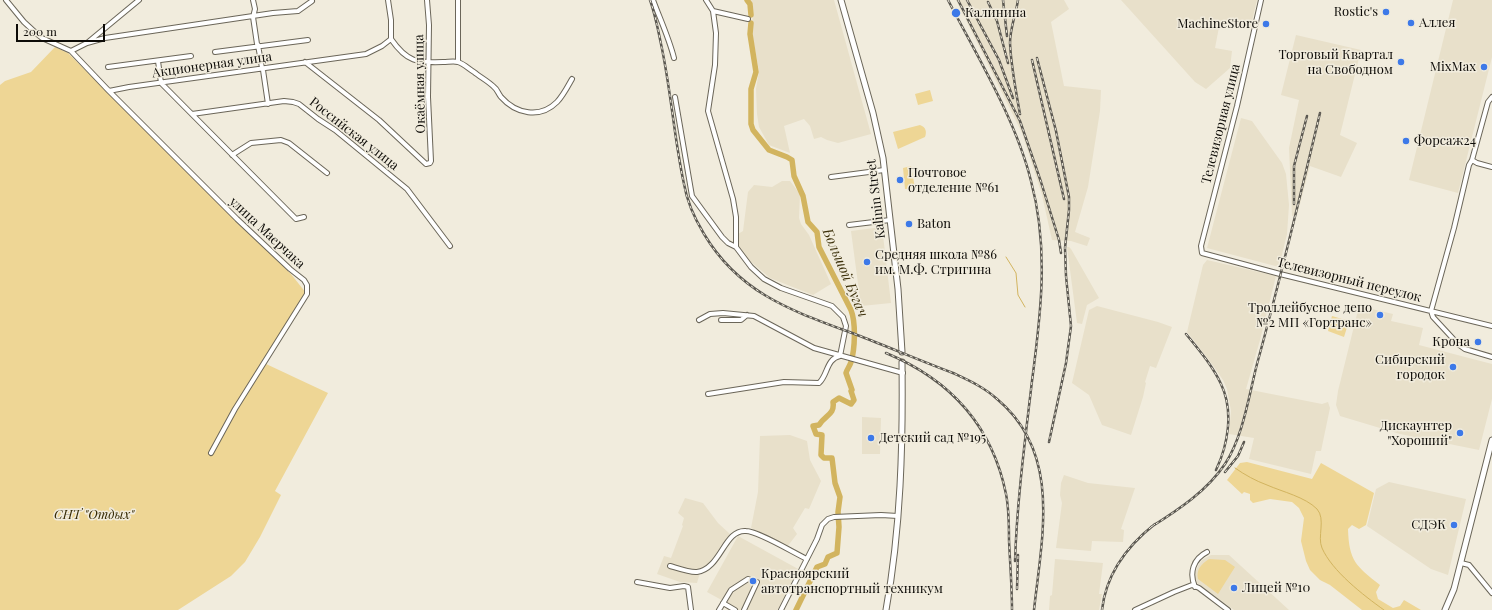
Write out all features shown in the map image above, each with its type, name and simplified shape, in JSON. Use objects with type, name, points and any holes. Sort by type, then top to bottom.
[{"type":"main road","name":"Kalinin Street","points":[[841,0],[877,127],[884,170],[898,289],[902,357],[902,427],[898,516],[894,559],[886,610]]},
{"type":"main road","points":[[1445,610],[1454,589],[1492,440]]},
{"type":"street","points":[[6,0],[24,22],[37,34],[42,38],[71,51],[109,91]]},
{"type":"street","points":[[71,51],[87,42],[139,0]]},
{"type":"street","points":[[253,0],[253,17],[268,104]]},
{"type":"street","points":[[388,0],[391,20],[391,39],[398,49],[412,60],[423,63],[458,62],[494,87],[510,105],[518,110],[529,113],[544,111],[558,102],[572,79]]},
{"type":"street","name":"Окаёмная улица","points":[[305,62],[379,120],[426,164],[430,163],[427,0]]},
{"type":"street","points":[[458,0],[458,62]]},
{"type":"street","points":[[653,0],[665,34],[670,42],[674,58]]},
{"type":"street","points":[[706,0],[713,11],[716,33],[715,66],[708,111],[733,199],[736,217],[736,247]]},
{"type":"street","name":"Телевизорная улица","points":[[1202,253],[1201,246],[1237,106],[1261,0]]},
{"type":"street","points":[[87,42],[273,13],[298,11],[312,1]]},
{"type":"street","points":[[713,11],[748,19]]},
{"type":"street","name":"Акционерная улица","points":[[109,91],[366,54],[382,46],[391,39]]},
{"type":"street","points":[[216,52],[308,40]]},
{"type":"street","points":[[108,67],[191,56]]},
{"type":"street","points":[[158,61],[161,83],[296,219],[304,217]]},
{"type":"street","name":"улица Маерчака","points":[[109,91],[237,219],[290,269],[304,280],[307,285],[307,294],[235,409],[211,453]]},
{"type":"street","points":[[675,97],[692,196],[722,237],[728,243],[736,247],[764,279],[781,288],[832,306],[843,318],[846,326],[840,356]]},
{"type":"street","points":[[1492,97],[1488,102],[1472,160],[1469,165],[1431,311],[1433,317],[1458,344],[1465,349],[1492,357]]},
{"type":"street","name":"Российская улица","points":[[192,114],[284,101],[299,104],[335,130],[407,190],[450,246]]},
{"type":"street","points":[[232,155],[251,143],[281,140],[289,143],[327,174]]},
{"type":"street","points":[[1472,160],[1492,167]]},
{"type":"street","points":[[830,178],[884,170]]},
{"type":"street","points":[[849,225],[890,220]]},
{"type":"street","name":"Телевизорный переулок","points":[[1202,253],[1280,274],[1492,326]]},
{"type":"street","points":[[699,320],[710,314],[723,313],[754,316],[814,348],[902,373]]},
{"type":"street","points":[[721,320],[741,320],[747,315]]},
{"type":"street","points":[[708,394],[784,382],[819,383],[822,380],[828,366],[835,357],[840,356]]},
{"type":"street","points":[[781,610],[822,526],[828,519],[834,517],[881,515],[898,516]]},
{"type":"street","points":[[670,566],[696,573],[708,568],[729,540],[736,533],[744,530],[755,533],[807,559]]},
{"type":"street","points":[[1195,587],[1191,573],[1200,555],[1207,552]]},
{"type":"street","points":[[1460,563],[1469,565],[1492,593]]},
{"type":"street","points":[[719,610],[731,590],[748,579],[757,582],[744,610]]},
{"type":"street","points":[[637,582],[670,588],[684,586],[688,587],[691,610]]},
{"type":"street","points":[[1135,610],[1186,587],[1192,586],[1228,610]]},
{"type":"street","points":[[723,603],[735,610]]},
{"type":"shaded area","points":[[750,0],[834,0],[871,134],[838,143],[821,137],[814,139],[810,126],[804,119],[784,126],[790,153],[769,145],[759,127],[757,114],[756,89],[759,71],[752,33],[753,5]]},
{"type":"shaded area","points":[[956,0],[1064,0],[1069,9],[1051,22],[1064,86],[1101,90],[1100,111],[1088,187],[1075,232],[1090,238],[1087,246],[1071,241],[1052,240],[1042,195],[1022,133]]},
{"type":"shaded area","points":[[1121,0],[1257,0],[1250,29],[1220,22],[1215,48],[1232,51],[1230,68],[1206,89],[1195,82]]},
{"type":"shaded area","points":[[1453,0],[1492,0],[1492,57],[1458,193],[1409,180]]},
{"type":"shaded area","points":[[1296,35],[1361,50],[1340,135],[1357,143],[1341,177],[1310,166],[1297,215],[1292,216],[1289,148],[1299,100],[1281,95]]},
{"type":"shaded area","points":[[1241,118],[1252,121],[1282,163],[1286,174],[1289,205],[1287,234],[1279,267],[1207,248]]},
{"type":"shaded area","points":[[782,181],[790,181],[800,194],[799,218],[801,224],[809,235],[831,284],[813,295],[770,278],[743,255],[738,244],[738,234],[743,231],[748,192],[754,185],[772,187]]},
{"type":"shaded area","points":[[882,227],[891,303],[861,306],[851,231]]},
{"type":"shaded area","points":[[1067,247],[1071,249],[1099,298],[1087,305],[1082,324],[1077,323]]},
{"type":"shaded area","points":[[1207,260],[1276,276],[1246,389],[1322,404],[1328,402],[1330,408],[1321,451],[1316,451],[1311,474],[1249,459],[1254,438],[1229,434],[1231,411],[1227,389],[1223,380],[1209,360],[1187,332],[1203,265]]},
{"type":"shaded area","points":[[1097,306],[1172,327],[1156,368],[1150,366],[1145,382],[1143,397],[1131,435],[1102,425],[1089,395],[1072,383],[1089,310]]},
{"type":"shaded area","points":[[1359,306],[1393,314],[1391,321],[1423,328],[1419,345],[1492,364],[1492,399],[1479,450],[1400,434],[1340,416],[1336,405],[1338,391]]},
{"type":"shaded area","name":"Детский сад №195","points":[[862,417],[881,418],[880,454],[862,454]]},
{"type":"shaded area","points":[[790,435],[807,441],[810,460],[821,481],[809,509],[805,508],[793,528],[797,534],[787,547],[751,528],[758,492],[760,436]]},
{"type":"shaded area","points":[[1064,475],[1088,483],[1135,488],[1121,529],[1124,530],[1123,542],[1092,541],[1091,551],[1056,548],[1062,503],[1060,495],[1061,483]]},
{"type":"shaded area","points":[[1389,482],[1466,499],[1448,575],[1431,569],[1367,526],[1376,489]]},
{"type":"shaded area","points":[[685,498],[703,503],[718,523],[730,534],[710,563],[701,569],[697,583],[680,582],[657,574],[664,556],[671,558],[683,526],[684,518],[678,513]]},
{"type":"shaded area","name":"Красноярский автотранспортный техникум","points":[[738,536],[800,570],[778,610],[728,610],[725,608],[727,603],[707,592]]},
{"type":"shaded area","name":"Лицей №10","points":[[1211,555],[1229,555],[1289,610],[1234,610],[1194,581],[1198,566],[1202,560]]},
{"type":"shaded area","points":[[1055,559],[1103,563],[1099,594],[1102,594],[1099,610],[1049,610],[1050,596],[1052,595]]},
{"type":"green space","name":"СНТ \"Отдых\"","points":[[55,47],[68,53],[291,274],[306,293],[264,363],[328,393],[275,491],[281,495],[260,537],[245,562],[231,576],[178,610],[0,610],[0,85],[5,81],[31,72]]},
{"type":"green space","points":[[930,90],[933,101],[918,105],[915,94]]},
{"type":"green space","points":[[920,125],[926,130],[925,137],[898,149],[893,132]]},
{"type":"green space","points":[[911,166],[915,188],[905,189],[903,168]]},
{"type":"green space","points":[[1332,316],[1349,321],[1344,337],[1328,331]]},
{"type":"green space","points":[[1247,462],[1312,479],[1321,463],[1374,493],[1366,525],[1359,529],[1352,525],[1348,529],[1352,556],[1355,562],[1365,573],[1380,585],[1376,592],[1378,599],[1393,608],[1400,606],[1404,600],[1421,610],[1362,610],[1330,585],[1320,580],[1310,570],[1306,561],[1301,541],[1304,518],[1299,508],[1292,502],[1270,499],[1253,503],[1250,500],[1250,494],[1244,492],[1242,494],[1227,480],[1240,463]]},
{"type":"green space","points":[[1209,559],[1225,560],[1235,567],[1218,594],[1198,579],[1200,568]]},
{"type":"waterway","points":[[747,0],[750,4],[751,15]]},
{"type":"waterway","name":"Большой Бугач","points":[[751,23],[750,34],[756,72],[751,89],[751,124],[753,130],[769,150],[792,160],[794,176],[803,196],[808,222],[817,232],[819,247],[853,315],[854,343],[851,363],[846,373],[854,400],[851,404],[839,398],[833,402],[832,410],[829,415],[819,425],[813,426],[816,434],[822,435],[821,455],[824,458],[832,458],[835,483],[840,497],[837,553],[828,557],[825,564],[817,567],[796,610]]},
{"type":"waterway","points":[[1006,257],[1016,273],[1018,295],[1025,307]]},
{"type":"waterway","points":[[1235,468],[1259,482],[1300,498],[1317,509],[1321,518],[1321,544],[1327,557],[1340,574],[1384,610]]},
{"type":"railway","points":[[650,0],[664,61],[685,191],[692,210],[704,234],[719,255],[735,273],[772,299],[792,310],[970,381],[997,399],[1018,421],[1031,444],[1039,470],[1043,497],[1041,553],[1034,610]]},
{"type":"railway","points":[[948,0],[995,89],[1016,135],[1031,181],[1037,206],[1040,231],[1042,281],[1022,471],[1015,561]]},
{"type":"railway","points":[[958,0],[1020,121],[1041,182],[1059,240],[1061,253]]},
{"type":"railway","points":[[967,0],[999,60],[1013,98]]},
{"type":"railway","points":[[1003,0],[1007,36]]},
{"type":"railway","points":[[1018,0],[1010,43],[1020,114]]},
{"type":"railway","points":[[988,2],[997,21],[1008,63]]},
{"type":"railway","points":[[1037,58],[1056,131],[1069,197],[1065,248],[1071,326],[1066,363],[1049,442]]},
{"type":"railway","points":[[1032,60],[1064,199]]},
{"type":"railway","points":[[1151,527],[1182,507],[1210,483],[1225,464],[1241,429],[1282,270],[1320,113]]},
{"type":"railway","points":[[1294,204],[1294,166],[1307,116]]},
{"type":"railway","points":[[1186,334],[1214,370],[1225,394],[1228,428],[1224,450],[1216,470]]},
{"type":"railway","points":[[886,353],[909,364],[949,391],[979,426],[990,447],[999,469],[1007,500],[1009,517],[1012,610]]},
{"type":"railway","points":[[1225,472],[1238,456],[1244,442]]},
{"type":"railway","points":[[1102,610],[1104,597],[1113,573],[1127,551],[1155,524]]},
{"type":"railway","points":[[1017,589],[1018,555]]},
{"type":"place","name":"Rostic's","points":[[1386,12]]},
{"type":"place","name":"Калинина","points":[[956,13]]},
{"type":"place","name":"Аллея","points":[[1411,23]]},
{"type":"place","name":"MachineStore","points":[[1266,24]]},
{"type":"place","name":"Торговый Квартал на Свободном","points":[[1401,62]]},
{"type":"place","name":"MixMax","points":[[1484,67]]},
{"type":"place","name":"Форсаж24","points":[[1406,141]]},
{"type":"place","name":"Почтовое отделение №61","points":[[900,180]]},
{"type":"place","name":"Baton","points":[[909,224]]},
{"type":"place","name":"Средняя школа №86 им. М.Ф. Стригина","points":[[867,262]]},
{"type":"place","name":"Троллейбусное депо №2 МП «Гортранс»","points":[[1380,315]]},
{"type":"place","name":"Крона","points":[[1478,342]]},
{"type":"place","name":"Сибирский городок","points":[[1453,367]]},
{"type":"place","name":"Дискаунтер \"Хороший\"","points":[[1460,433]]},
{"type":"place","name":"Детский сад №195","points":[[871,438]]},
{"type":"place","name":"СДЭК","points":[[1454,525]]},
{"type":"place","name":"Красноярский автотранспортный техникум","points":[[753,581]]},
{"type":"place","name":"Лицей №10","points":[[1234,588]]}]
